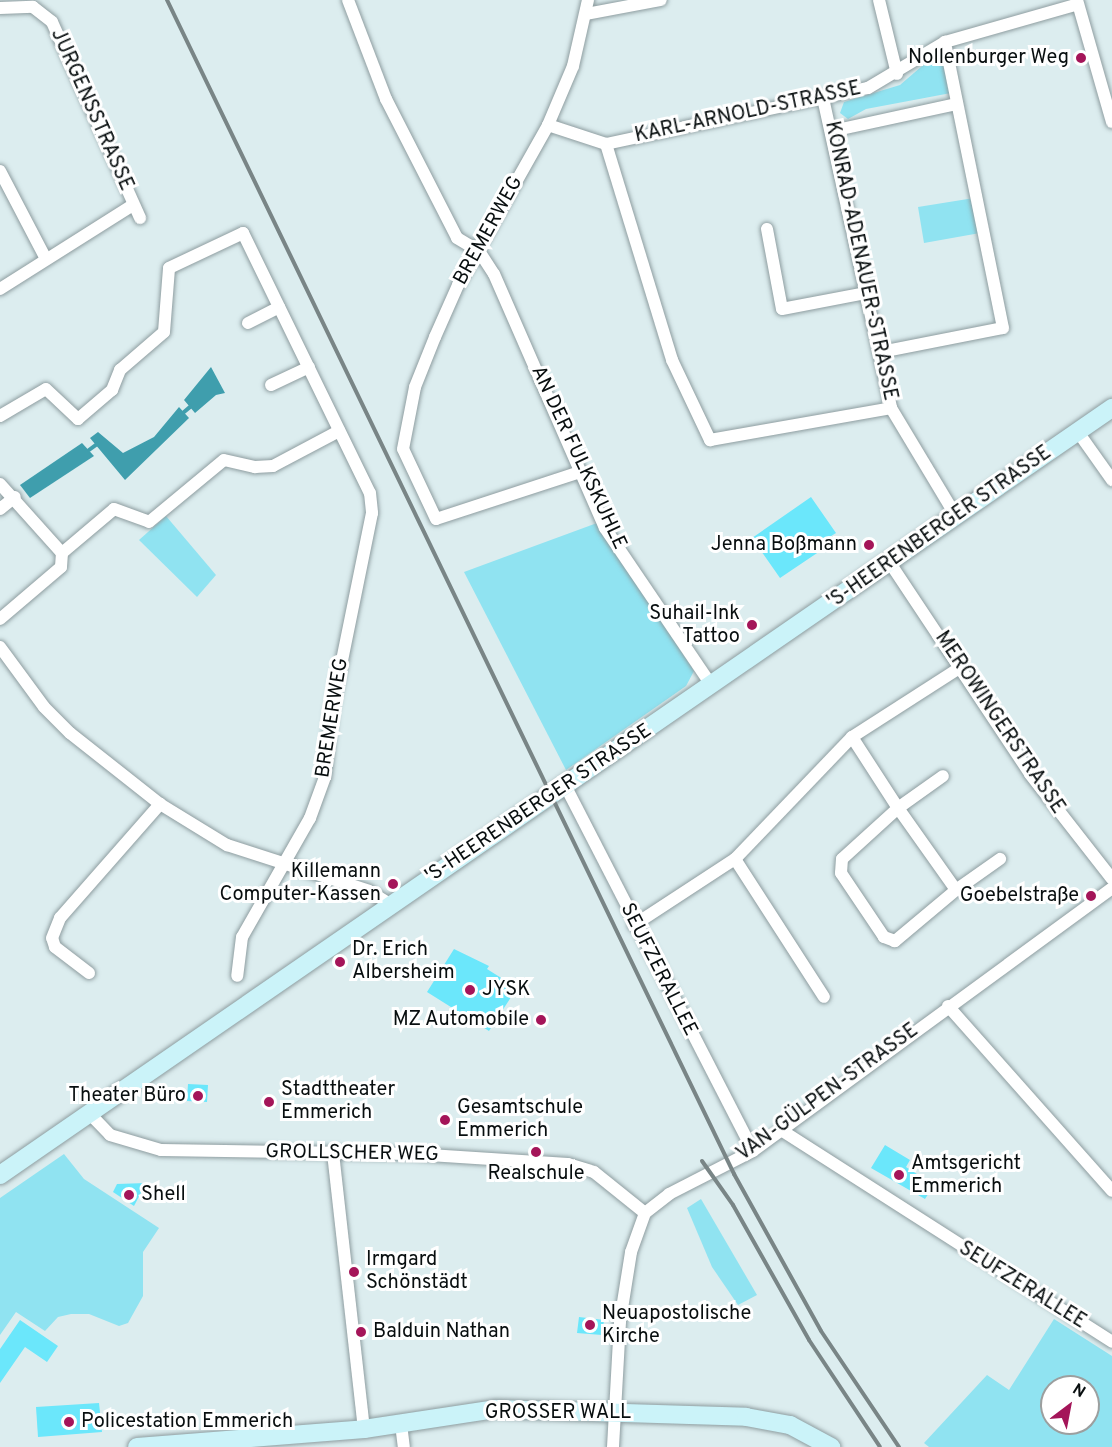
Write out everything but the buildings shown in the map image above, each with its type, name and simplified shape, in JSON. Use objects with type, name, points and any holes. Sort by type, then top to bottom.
[{"type":"street","points":[[348,0],[386,99],[457,238],[479,251]]},
{"type":"street","name":"BREMERWEG","points":[[580,472],[436,519],[403,449],[415,387],[458,285],[548,125],[573,66],[588,0]]},
{"type":"street","points":[[586,14],[661,0]]},
{"type":"street","points":[[879,0],[897,74]]},
{"type":"street","points":[[1077,2],[1112,122]]},
{"type":"street","name":"KARL-ARNOLD-STRASSE","points":[[606,144],[868,88],[897,74],[945,42],[1077,2]]},
{"type":"street","name":"JURGENSSTRASSE","points":[[0,8],[33,7],[52,22],[140,218]]},
{"type":"street","points":[[881,352],[1003,328],[945,42]]},
{"type":"street","name":"KONRAD-ADENAUER-STRASSE","points":[[823,98],[881,352],[891,408],[956,516]]},
{"type":"street","name":"KARL-ARNOLD-STRASSE","points":[[832,131],[957,104]]},
{"type":"street","points":[[548,125],[606,144],[672,360],[710,440],[891,408]]},
{"type":"street","points":[[0,171],[46,259]]},
{"type":"street","points":[[0,289],[134,205]]},
{"type":"street","points":[[767,229],[782,309],[866,293]]},
{"type":"street","points":[[0,416],[46,389],[78,419],[112,390],[120,370],[164,332],[170,268],[243,233],[339,431],[273,466],[255,467],[224,460],[149,522],[114,509],[62,553]]},
{"type":"street","name":"AN DER FULKSKUHLE","points":[[479,251],[494,274],[605,528],[712,686]]},
{"type":"street","points":[[248,323],[279,308]]},
{"type":"street","points":[[271,385],[309,367]]},
{"type":"street","name":"'S-HEERENBERGER STRASSE","points":[[0,1175],[391,904],[566,787],[1112,408]]},
{"type":"street","name":"BREMERWEG","points":[[237,976],[242,937],[287,863],[325,777],[332,710],[372,513],[370,493],[339,431]]},
{"type":"street","points":[[1078,432],[1112,480]]},
{"type":"street","points":[[0,484],[15,497],[62,553],[61,567],[0,619]]},
{"type":"street","points":[[0,509],[15,497]]},
{"type":"street","name":"MEROWINGERSTRASSE","points":[[890,563],[1030,774],[1112,879]]},
{"type":"street","points":[[0,647],[44,707],[70,733],[160,804],[227,845],[369,891],[391,904]]},
{"type":"street","points":[[634,925],[735,859],[852,737],[961,667]]},
{"type":"street","points":[[852,737],[898,808],[956,890]]},
{"type":"street","points":[[942,776],[898,808],[842,859],[841,873],[884,937],[895,940],[956,890],[1000,859]]},
{"type":"street","name":"SEUFZERALLEE","points":[[566,787],[634,925],[753,1151]]},
{"type":"street","points":[[89,973],[55,947],[52,938],[56,928],[160,804]]},
{"type":"street","points":[[735,859],[824,997]]},
{"type":"street","name":"VAN-GÜLPEN-STRASSE","points":[[645,1213],[669,1194],[753,1151],[1112,888]]},
{"type":"street","points":[[948,1006],[1112,1191]]},
{"type":"street","name":"GROLLSCHER WEG","points":[[90,1114],[110,1135],[161,1150],[333,1153],[568,1164],[594,1172],[645,1213]]},
{"type":"street","name":"SEUFZERALLEE","points":[[781,1130],[1112,1342]]},
{"type":"street","points":[[333,1153],[364,1429]]},
{"type":"street","points":[[614,1447],[613,1412],[631,1252],[645,1213]]},
{"type":"street","name":"GROSSER WALL","points":[[137,1447],[364,1429],[496,1409],[773,1420],[805,1431],[831,1447]]},
{"type":"street","points":[[401,1424],[404,1447]]},
{"type":"shaded area","points":[[939,58],[944,63],[951,93],[866,109],[848,119],[840,113],[844,102],[900,85],[929,60]]},
{"type":"shaded area","points":[[974,198],[980,233],[924,243],[918,207]]},
{"type":"shaded area","points":[[211,367],[225,393],[216,395],[195,413],[184,400]]},
{"type":"shaded area","points":[[179,407],[189,418],[125,480],[90,438],[98,432],[123,453],[154,437]]},
{"type":"shaded area","points":[[82,443],[94,456],[30,498],[20,485]]},
{"type":"shaded area","points":[[166,516],[216,575],[197,597],[139,540]]},
{"type":"shaded area","points":[[597,523],[694,671],[686,686],[566,770],[464,572]]},
{"type":"shaded area","points":[[64,1154],[84,1179],[159,1228],[143,1252],[143,1296],[128,1323],[119,1326],[89,1314],[71,1314],[58,1317],[45,1331],[16,1312],[0,1335],[0,1198]]},
{"type":"shaded area","points":[[701,1199],[757,1295],[738,1305],[712,1267],[687,1208]]},
{"type":"shaded area","points":[[1054,1319],[1112,1356],[1112,1447],[929,1447],[924,1443],[987,1375],[1009,1390]]},
{"type":"waterway","points":[[184,412],[190,407]]},
{"type":"waterway","points":[[89,450],[96,445]]},
{"type":"railway","points":[[167,0],[734,1174],[821,1331],[899,1447]]},
{"type":"railway","points":[[702,1161],[733,1205],[809,1340],[880,1447]]},
{"type":"place","name":"Nollenburger Weg","points":[[1081,58]]},
{"type":"place","name":"Jenna Boßmann","points":[[869,545]]},
{"type":"place","name":"Suhail-Ink Tattoo","points":[[752,625]]},
{"type":"place","name":"Killemann Computer-Kassen","points":[[393,884]]},
{"type":"place","name":"Goebelstraße","points":[[1091,896]]},
{"type":"place","name":"Dr. Erich Albersheim","points":[[340,962]]},
{"type":"place","name":"JYSK","points":[[470,990]]},
{"type":"place","name":"MZ Automobile","points":[[541,1020]]},
{"type":"place","name":"Theater Büro","points":[[198,1096]]},
{"type":"place","name":"Stadttheater Emmerich","points":[[269,1102]]},
{"type":"place","name":"Gesamtschule Emmerich","points":[[445,1120]]},
{"type":"place","name":"Realschule","points":[[536,1152]]},
{"type":"place","name":"Amtsgericht Emmerich","points":[[899,1175]]},
{"type":"place","name":"Shell","points":[[129,1195]]},
{"type":"place","name":"Irmgard Schönstädt","points":[[354,1272]]},
{"type":"place","name":"Neuapostolische Kirche","points":[[590,1325]]},
{"type":"place","name":"Balduin Nathan","points":[[361,1332]]},
{"type":"place","name":"Policestation Emmerich","points":[[69,1422]]}]
